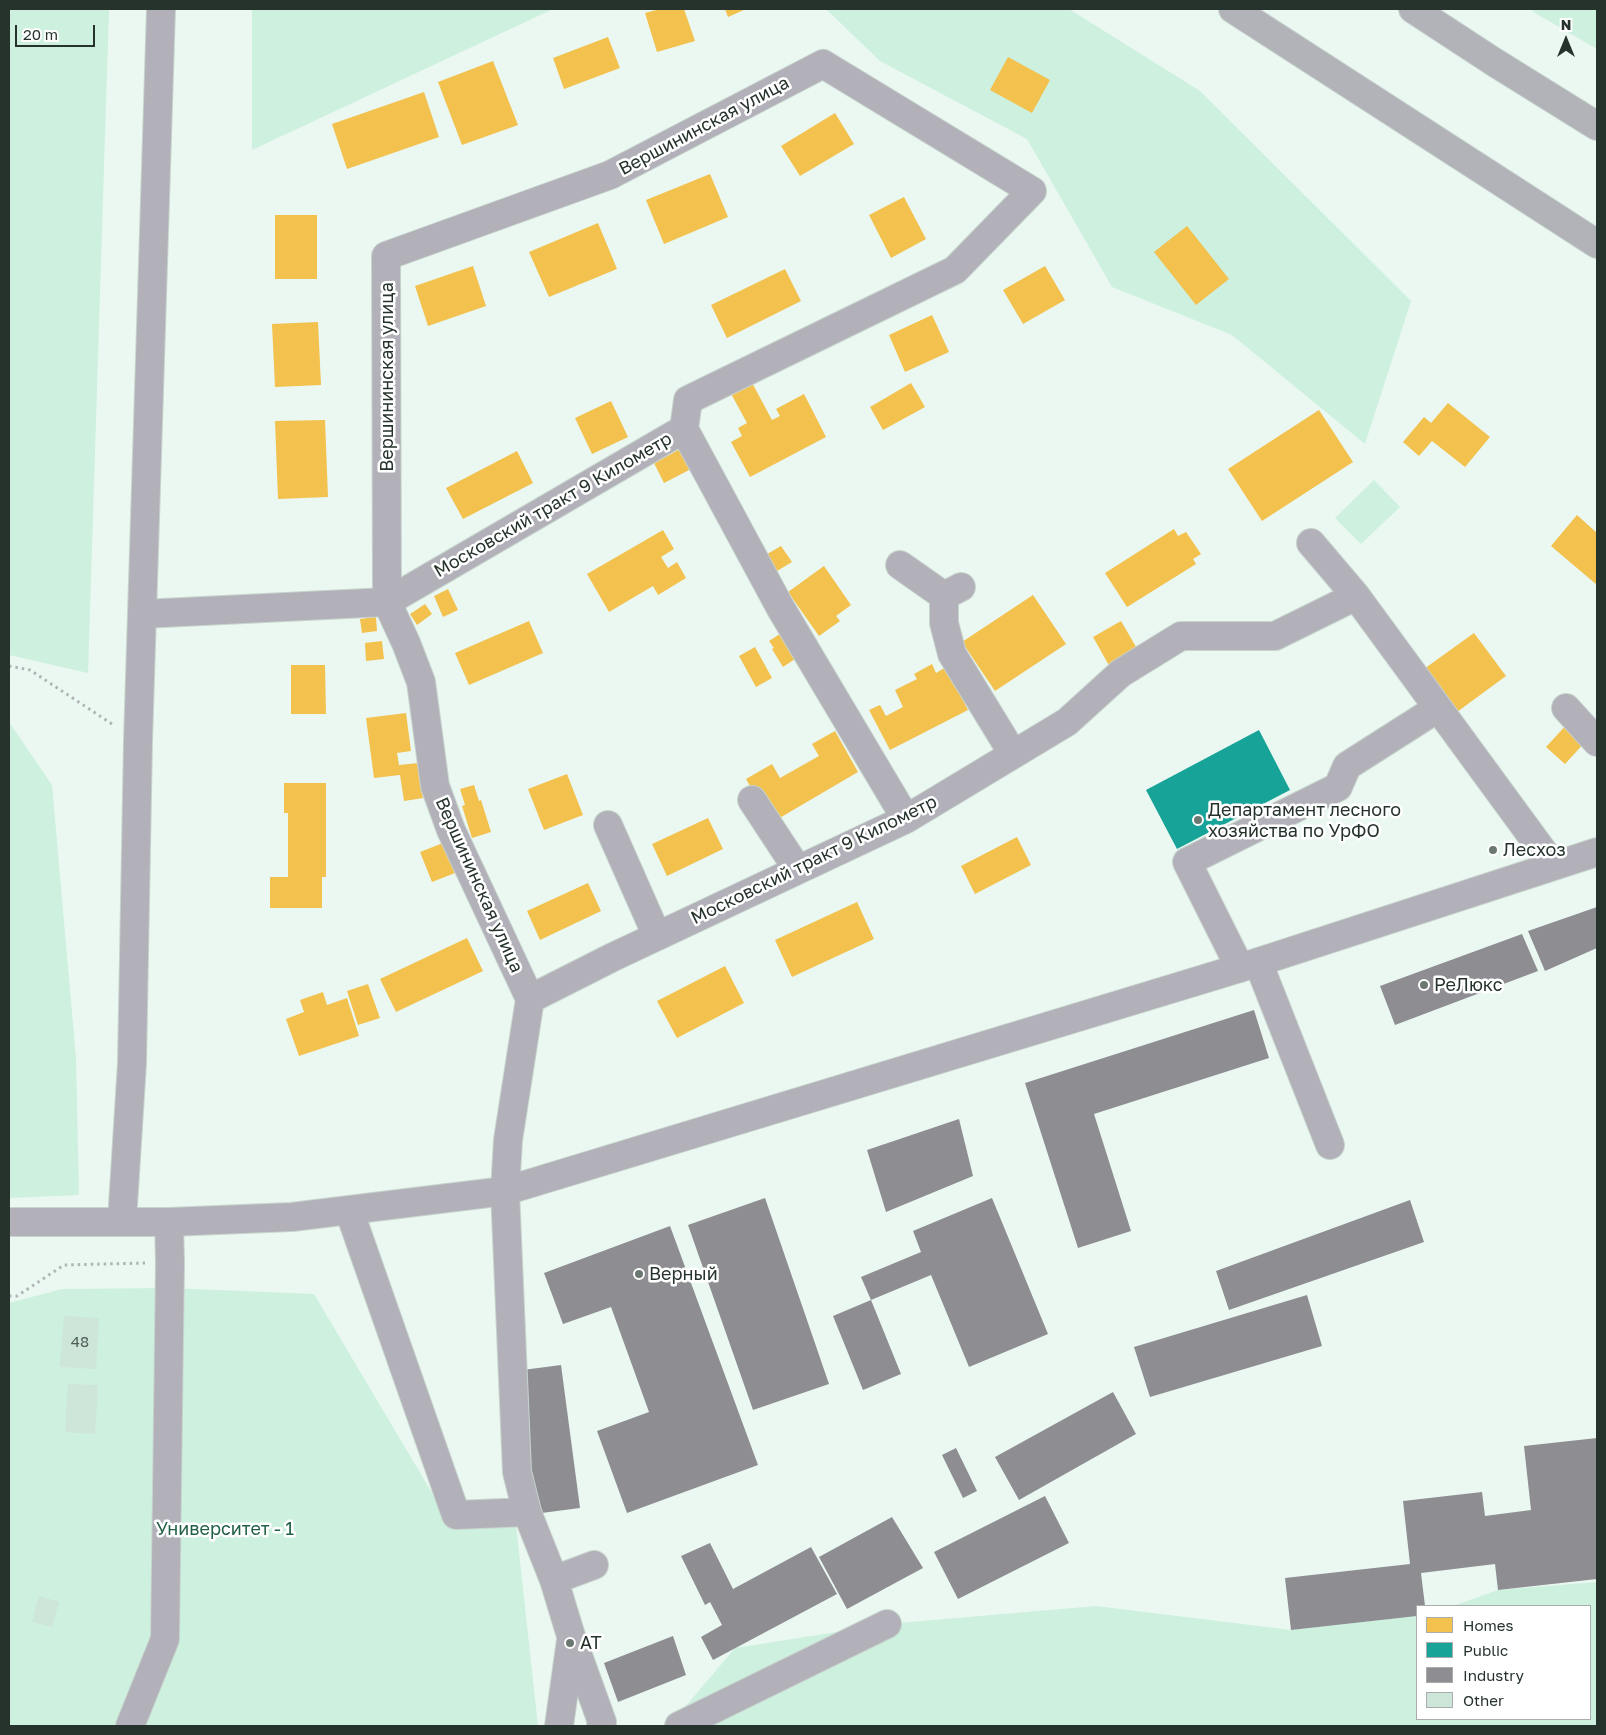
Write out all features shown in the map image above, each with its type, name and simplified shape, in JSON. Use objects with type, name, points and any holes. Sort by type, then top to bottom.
[{"type":"main road","points":[[1233,9],[1597,244]]},
{"type":"main road","points":[[1413,9],[1597,126]]},
{"type":"street","points":[[122,1222],[132,1062],[138,741],[161,9]]},
{"type":"street","name":"Вершининская улица","points":[[530,999],[451,830],[435,786],[421,682],[387,602],[386,256],[610,175],[823,64],[1032,191]]},
{"type":"street","name":"Московский тракт 9 Километр","points":[[142,614],[387,602],[684,429],[688,400],[955,270],[1032,191]]},
{"type":"street","points":[[684,429],[780,607],[906,818]]},
{"type":"street","points":[[1311,543],[1356,596],[1553,865]]},
{"type":"street","points":[[900,565],[952,592],[944,623],[952,654],[1012,754]]},
{"type":"street","name":"Московский тракт 9 Километр","points":[[530,999],[657,936],[906,818],[1067,722],[1121,672],[1181,636],[1275,636],[1356,596]]},
{"type":"street","points":[[1330,1145],[1249,965],[1187,862],[1338,787],[1347,766],[1438,708]]},
{"type":"street","points":[[1566,708],[1597,742]]},
{"type":"street","points":[[752,800],[798,870]]},
{"type":"street","points":[[608,825],[657,936]]},
{"type":"street","points":[[9,1222],[169,1222],[292,1218],[504,1191],[1249,965],[1597,852]]},
{"type":"street","points":[[530,999],[508,1140],[504,1191],[517,1472],[527,1512],[554,1580],[571,1636],[609,1725]]},
{"type":"street","points":[[349,1210],[456,1515],[527,1512]]},
{"type":"street","points":[[130,1726],[165,1639],[169,1222]]},
{"type":"street","points":[[554,1580],[594,1565]]},
{"type":"street","points":[[679,1726],[886,1624]]},
{"type":"street","points":[[559,1726],[571,1636]]},
{"type":"path","points":[[9,666],[30,670],[138,741]]},
{"type":"path","points":[[9,1296],[17,1296],[64,1265],[170,1263]]},
{"type":"green space","points":[[9,9],[109,9],[88,673],[9,655]]},
{"type":"green space","points":[[252,9],[553,9],[252,150]]},
{"type":"green space","points":[[826,9],[1069,9],[1200,91],[1411,301],[1365,444],[1232,335],[1112,287],[1027,139],[880,61]]},
{"type":"green space","points":[[1530,9],[1597,9],[1597,49],[1535,13]]},
{"type":"green space","points":[[1374,480],[1400,507],[1361,544],[1335,518]]},
{"type":"green space","points":[[9,722],[52,785],[76,1058],[79,1195],[9,1198]]},
{"type":"green space","name":"Университет - 1","points":[[170,1288],[314,1294],[451,1525],[516,1525],[538,1726],[9,1726],[9,1303],[62,1289]]},
{"type":"green space","points":[[1597,1582],[1597,1726],[669,1726],[735,1648],[887,1624],[1096,1606],[1291,1630],[1416,1616],[1416,1720],[1591,1720],[1591,1605],[1456,1605],[1498,1590]]},
{"type":"building: Homes","points":[[660,9],[684,9],[695,41],[657,52],[645,13]]},
{"type":"building: Homes","points":[[725,9],[746,9],[728,17]]},
{"type":"building: Homes","points":[[608,37],[620,68],[564,89],[553,58]]},
{"type":"building: Homes","points":[[1008,57],[1050,80],[1032,113],[990,90]]},
{"type":"building: Homes","points":[[493,61],[518,125],[462,145],[438,82]]},
{"type":"building: Homes","points":[[424,92],[439,137],[347,169],[332,124]]},
{"type":"building: Homes","points":[[835,113],[854,144],[800,176],[781,146]]},
{"type":"building: Homes","points":[[710,174],[728,217],[664,244],[646,200]]},
{"type":"building: Homes","points":[[904,197],[926,239],[891,258],[869,215]]},
{"type":"building: Homes","points":[[275,215],[317,215],[317,279],[275,279]]},
{"type":"building: Homes","points":[[598,223],[617,269],[549,297],[529,252]]},
{"type":"building: Homes","points":[[1187,226],[1229,279],[1196,305],[1154,252]]},
{"type":"building: Homes","points":[[473,266],[486,306],[428,326],[415,286]]},
{"type":"building: Homes","points":[[1045,266],[1065,300],[1023,324],[1003,290]]},
{"type":"building: Homes","points":[[785,269],[801,301],[727,338],[711,305]]},
{"type":"building: Homes","points":[[932,315],[949,352],[905,372],[889,335]]},
{"type":"building: Homes","points":[[318,322],[321,385],[275,387],[272,324]]},
{"type":"building: Homes","points":[[750,379],[772,420],[780,416],[776,409],[804,394],[826,437],[750,477],[731,442],[742,436],[738,428],[747,423],[729,390]]},
{"type":"building: Homes","points":[[911,383],[925,407],[883,430],[870,407]]},
{"type":"building: Homes","points":[[611,401],[628,437],[592,454],[575,418]]},
{"type":"building: Homes","points":[[1448,403],[1490,437],[1465,467],[1432,441],[1419,456],[1403,442],[1424,417],[1431,423]]},
{"type":"building: Homes","points":[[1319,410],[1353,462],[1262,521],[1228,469]]},
{"type":"building: Homes","points":[[325,420],[328,497],[278,499],[275,421]]},
{"type":"building: Homes","points":[[682,448],[693,468],[664,483],[654,463]]},
{"type":"building: Homes","points":[[517,451],[533,483],[463,519],[446,488]]},
{"type":"building: Homes","points":[[1577,515],[1597,533],[1597,585],[1551,546]]},
{"type":"building: Homes","points":[[1174,529],[1178,536],[1186,532],[1201,554],[1193,559],[1196,564],[1127,607],[1105,573]]},
{"type":"building: Homes","points":[[663,530],[674,549],[661,557],[668,568],[677,562],[686,578],[658,595],[653,586],[609,612],[587,574]]},
{"type":"building: Homes","points":[[781,546],[792,562],[772,574],[762,557]]},
{"type":"building: Homes","points":[[824,566],[851,605],[836,616],[840,621],[819,636],[788,592]]},
{"type":"building: Homes","points":[[448,589],[458,610],[443,617],[434,596]]},
{"type":"building: Homes","points":[[1033,595],[1066,644],[995,691],[962,642]]},
{"type":"building: Homes","points":[[425,604],[432,614],[417,625],[410,614]]},
{"type":"building: Homes","points":[[376,617],[377,631],[362,633],[360,619]]},
{"type":"building: Homes","points":[[529,621],[543,653],[469,685],[455,653]]},
{"type":"building: Homes","points":[[1121,621],[1139,652],[1111,669],[1093,637]]},
{"type":"building: Homes","points":[[783,632],[798,657],[783,667],[769,641]]},
{"type":"building: Homes","points":[[1474,633],[1506,676],[1457,712],[1424,669]]},
{"type":"building: Homes","points":[[382,641],[384,659],[366,661],[365,643]]},
{"type":"building: Homes","points":[[755,647],[772,678],[756,687],[739,656]]},
{"type":"building: Homes","points":[[932,664],[936,673],[946,667],[968,710],[890,750],[869,710],[880,705],[886,716],[903,707],[895,690],[917,679],[914,674]]},
{"type":"building: Homes","points":[[291,665],[325,665],[326,714],[291,714]]},
{"type":"building: Homes","points":[[406,713],[411,751],[397,753],[399,765],[418,763],[423,798],[404,801],[400,775],[374,778],[366,718]]},
{"type":"building: Homes","points":[[1568,723],[1587,740],[1565,764],[1546,747]]},
{"type":"building: Homes","points":[[835,731],[858,772],[771,823],[746,779],[772,764],[780,778],[819,756],[812,744]]},
{"type":"building: Homes","points":[[567,774],[583,815],[544,830],[528,789]]},
{"type":"building: Homes","points":[[284,783],[326,783],[326,877],[322,877],[322,908],[270,908],[270,877],[288,877],[288,813],[284,813]]},
{"type":"building: Homes","points":[[474,785],[491,832],[472,838],[462,806],[465,805],[460,789]]},
{"type":"building: Homes","points":[[708,818],[723,849],[667,876],[652,844]]},
{"type":"building: Homes","points":[[1017,837],[1031,865],[975,894],[961,866]]},
{"type":"building: Homes","points":[[443,843],[455,873],[432,882],[420,852]]},
{"type":"building: Homes","points":[[588,883],[601,911],[540,940],[527,911]]},
{"type":"building: Homes","points":[[857,902],[874,939],[792,977],[775,940]]},
{"type":"building: Homes","points":[[467,938],[483,971],[396,1012],[380,979]]},
{"type":"building: Homes","points":[[725,966],[744,1003],[677,1038],[657,1001]]},
{"type":"building: Homes","points":[[368,984],[380,1018],[358,1025],[347,991]]},
{"type":"building: Homes","points":[[323,992],[327,1005],[347,998],[359,1036],[299,1056],[286,1019],[304,1012],[300,1000]]},
{"type":"building: Public","name":"Департамент лесного хозяйства по УрФО","points":[[1259,730],[1290,790],[1177,849],[1146,790]]},
{"type":"building: Industry","points":[[1597,907],[1597,948],[1545,971],[1528,931]]},
{"type":"building: Industry","points":[[1522,934],[1538,971],[1395,1025],[1380,986]]},
{"type":"building: Industry","points":[[1254,1010],[1269,1058],[1094,1114],[1131,1231],[1078,1248],[1025,1083]]},
{"type":"building: Industry","points":[[959,1119],[973,1176],[886,1212],[867,1150]]},
{"type":"building: Industry","points":[[765,1198],[829,1384],[753,1410],[688,1225]]},
{"type":"building: Industry","points":[[992,1198],[1048,1334],[969,1367],[931,1275],[871,1300],[861,1277],[921,1252],[913,1231]]},
{"type":"building: Industry","points":[[1410,1200],[1424,1242],[1229,1310],[1216,1271]]},
{"type":"building: Industry","points":[[670,1226],[758,1465],[627,1513],[597,1431],[649,1412],[611,1307],[563,1324],[544,1273]]},
{"type":"building: Industry","points":[[1307,1295],[1322,1346],[1150,1397],[1134,1347]]},
{"type":"building: Industry","points":[[871,1300],[901,1374],[863,1390],[833,1316]]},
{"type":"building: Industry","points":[[561,1365],[580,1508],[534,1514],[515,1371]]},
{"type":"building: Industry","points":[[1113,1392],[1136,1434],[1019,1500],[995,1457]]},
{"type":"building: Industry","points":[[1597,1438],[1597,1579],[1498,1590],[1495,1564],[1421,1573],[1425,1605],[1416,1605],[1416,1616],[1291,1630],[1285,1578],[1410,1564],[1403,1501],[1482,1492],[1485,1516],[1531,1510],[1524,1446]]},
{"type":"building: Industry","points":[[956,1448],[977,1491],[963,1498],[942,1455]]},
{"type":"building: Industry","points":[[1045,1496],[1069,1543],[958,1599],[934,1552]]},
{"type":"building: Industry","points":[[892,1517],[923,1568],[847,1609],[819,1557]]},
{"type":"building: Industry","points":[[710,1543],[733,1589],[811,1547],[837,1594],[713,1660],[701,1637],[722,1625],[710,1602],[705,1605],[681,1556]]},
{"type":"building: Industry","points":[[673,1636],[686,1675],[618,1702],[604,1663]]},
{"type":"building: Other","points":[[64,1316],[99,1318],[96,1369],[60,1367]]},
{"type":"building: Other","points":[[68,1384],[98,1385],[95,1434],[65,1432]]},
{"type":"building: Other","points":[[39,1596],[59,1602],[52,1627],[32,1622]]},
{"type":"place","name":"Департамент лесного хозяйства по УрФО","points":[[1198,820]]},
{"type":"place","name":"Лесхоз","points":[[1493,850]]},
{"type":"place","name":"РеЛюкс","points":[[1424,985]]},
{"type":"place","name":"Верный","points":[[639,1274]]},
{"type":"place","name":"AT","points":[[570,1643]]}]
